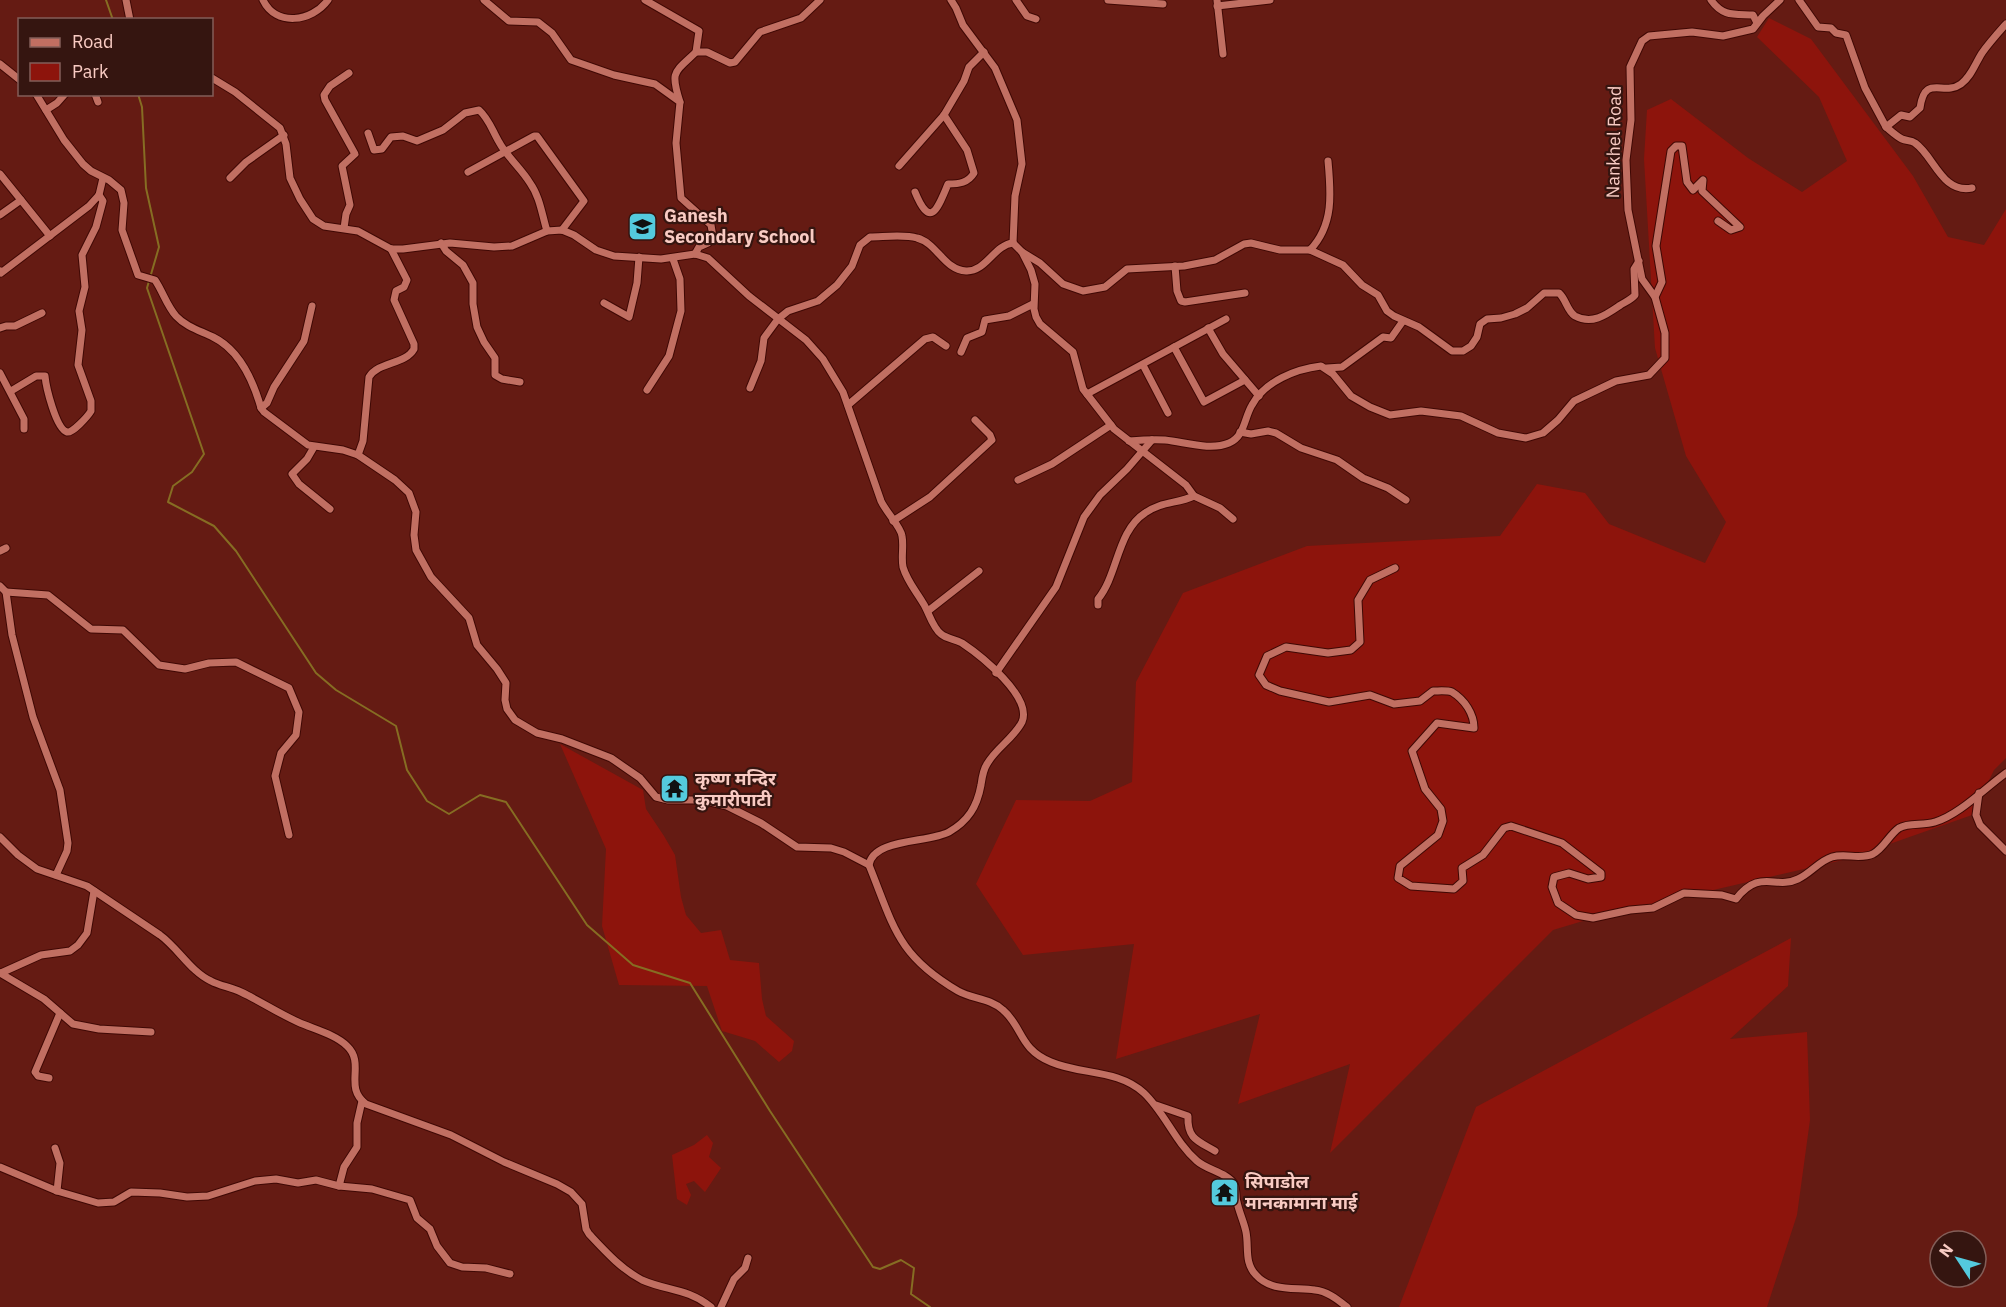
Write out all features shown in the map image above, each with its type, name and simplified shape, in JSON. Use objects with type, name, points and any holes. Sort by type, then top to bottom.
[{"type":"street","points":[[126,0],[130,18]]},
{"type":"street","points":[[263,0],[268,10],[276,15],[294,18],[307,17],[322,8],[328,0]]},
{"type":"street","points":[[484,0],[509,21],[538,22],[552,33],[571,60],[614,75],[655,84],[680,102]]},
{"type":"street","points":[[645,0],[699,31],[696,52],[676,71],[674,77],[680,102],[676,143],[681,198],[711,225],[713,237],[708,243],[699,247],[695,254]]},
{"type":"street","points":[[696,52],[707,52],[730,63],[735,62],[760,32],[801,18],[820,0]]},
{"type":"street","points":[[951,0],[963,25],[995,68],[1017,120],[1022,164],[1015,196],[1013,243],[1063,284],[1083,291],[1105,287],[1123,271],[1132,267],[1175,266],[1215,260],[1245,244],[1257,244],[1280,250],[1310,250],[1343,266],[1362,285],[1378,295],[1387,311],[1419,327],[1452,351],[1463,351],[1471,346],[1477,337],[1480,324],[1486,319],[1515,314],[1527,308],[1544,293],[1559,293],[1565,298],[1570,311],[1575,316],[1588,320],[1604,316],[1635,295],[1634,269],[1639,261]]},
{"type":"street","points":[[1016,0],[1027,16],[1036,19]]},
{"type":"street","points":[[1108,0],[1163,4]]},
{"type":"street","points":[[1223,54],[1217,3],[1270,0]]},
{"type":"street","points":[[1711,0],[1723,13],[1730,16],[1753,15],[1757,23]]},
{"type":"street","name":"Nankhel Road","points":[[1327,368],[1351,396],[1390,415],[1421,411],[1461,416],[1498,433],[1527,438],[1543,433],[1574,401],[1616,381],[1650,375],[1665,358],[1665,333],[1655,297],[1642,279],[1628,210],[1626,160],[1631,120],[1629,67],[1642,41],[1649,36],[1692,32],[1722,36],[1753,29],[1780,0]]},
{"type":"street","points":[[1799,0],[1818,27],[1832,28],[1836,33],[1846,35],[1865,88],[1886,127],[1899,137],[1913,141],[1953,185],[1963,190],[1972,188]]},
{"type":"street","points":[[1886,127],[1901,115],[1910,117],[1920,108],[1921,98],[1928,89],[1938,87],[1950,89],[1961,84],[1970,75],[1983,51],[2006,24]]},
{"type":"street","points":[[899,166],[944,115],[964,81],[969,67],[984,52]]},
{"type":"street","points":[[0,64],[18,78]]},
{"type":"street","points":[[344,228],[350,205],[342,166],[355,154],[324,95],[330,86],[349,73]]},
{"type":"street","points":[[213,79],[276,124],[284,135],[290,178],[308,212],[319,224],[358,231],[391,249],[441,243],[512,246],[548,231],[562,230],[596,250],[621,257],[674,259],[695,254],[712,262],[749,296],[806,340],[823,359],[838,382],[848,405],[881,501],[902,536],[902,558],[907,579],[939,632],[963,644],[996,673],[1016,693],[1023,707],[1024,714],[1015,732],[986,765],[974,810],[962,822],[942,836],[929,840],[899,843],[880,850],[873,856],[870,865],[891,924],[909,953],[939,980],[962,993],[1002,1008],[1009,1015],[1024,1042],[1043,1059],[1063,1066],[1108,1075],[1130,1083],[1153,1104],[1190,1155],[1204,1167],[1225,1175],[1234,1184],[1238,1207],[1246,1231],[1248,1263],[1258,1277],[1264,1282],[1282,1288],[1322,1291],[1347,1307]]},
{"type":"street","points":[[37,96],[64,140],[83,164],[121,189],[124,203],[122,230],[136,272],[157,283],[162,295],[177,316],[191,327],[225,343],[237,354],[261,408],[297,439],[314,447],[343,450],[358,455],[395,480],[409,493],[416,512],[414,536],[416,550],[431,577],[469,618],[477,645],[506,683],[507,709],[515,720],[537,733],[562,739],[611,758],[640,778],[656,797],[668,800],[702,800],[727,806],[760,823],[797,847],[831,848],[870,865]]},
{"type":"street","points":[[46,110],[57,104],[63,96]]},
{"type":"street","points":[[96,96],[98,102]]},
{"type":"street","points":[[368,133],[374,150],[382,149],[391,137],[403,136],[417,141],[442,129],[465,113],[479,110],[486,116],[504,151],[530,182],[538,197],[548,231]]},
{"type":"street","points":[[915,192],[922,209],[928,213],[939,207],[948,184],[960,184],[972,178],[974,172],[968,150],[944,115]]},
{"type":"street","points":[[230,178],[246,162],[284,135]]},
{"type":"street","points":[[468,172],[534,135],[541,139],[584,201],[562,230]]},
{"type":"street","points":[[1655,297],[1662,282],[1656,246],[1671,151],[1676,146],[1682,146],[1687,182],[1693,190],[1703,180],[1702,191],[1740,227],[1731,230],[1718,221]]},
{"type":"street","points":[[1310,250],[1318,242],[1328,220],[1332,197],[1328,161]]},
{"type":"street","points":[[0,174],[50,236]]},
{"type":"street","points":[[0,271],[1,273],[89,206],[99,195],[103,178]]},
{"type":"street","points":[[11,391],[36,376],[45,376],[51,402],[62,429],[66,432],[75,430],[91,411],[91,401],[78,365],[82,330],[79,311],[85,287],[82,255],[99,218],[103,201],[99,195]]},
{"type":"street","points":[[0,215],[21,200]]},
{"type":"street","points":[[750,388],[761,361],[764,338],[778,319],[788,311],[818,301],[837,285],[852,266],[860,245],[870,237],[917,238],[934,249],[956,269],[967,271],[978,268],[1006,244],[1013,243]]},
{"type":"street","points":[[441,243],[446,251],[463,265],[473,283],[473,304],[477,327],[495,358],[495,375],[502,379],[520,382]]},
{"type":"street","points":[[358,455],[363,441],[369,377],[375,370],[409,355],[414,349],[414,344],[394,300],[396,291],[404,286],[407,280],[391,249]]},
{"type":"street","points":[[1022,252],[1035,284],[1034,304],[1040,324],[1073,352],[1083,389],[1111,425],[1186,485],[1194,496],[1220,508],[1233,519]]},
{"type":"street","points":[[604,303],[629,317],[637,283],[639,257]]},
{"type":"street","points":[[647,390],[669,356],[681,311],[680,279],[674,259]]},
{"type":"street","points":[[1175,266],[1177,291],[1181,301],[1245,293]]},
{"type":"street","points":[[961,352],[967,338],[982,332],[983,321],[1009,316],[1034,304]]},
{"type":"street","points":[[261,408],[267,403],[274,387],[304,341],[312,306]]},
{"type":"street","points":[[0,328],[15,326],[42,313]]},
{"type":"street","points":[[1088,394],[1226,319]]},
{"type":"street","points":[[1129,441],[1152,440],[1210,446],[1228,443],[1236,438],[1245,425],[1252,404],[1270,384],[1302,368],[1342,367],[1383,337],[1393,337],[1403,321]]},
{"type":"street","points":[[1208,328],[1223,354],[1259,396]]},
{"type":"street","points":[[848,405],[925,339],[933,337],[945,346]]},
{"type":"street","points":[[1174,347],[1204,402],[1245,380]]},
{"type":"street","points":[[1143,364],[1168,413]]},
{"type":"street","points":[[0,373],[24,419],[24,429]]},
{"type":"street","points":[[893,521],[930,497],[992,440],[975,420]]},
{"type":"street","points":[[1018,480],[1053,464],[1111,425]]},
{"type":"street","points":[[1240,432],[1276,433],[1301,448],[1337,460],[1406,500]]},
{"type":"street","points":[[996,673],[1056,587],[1084,517],[1100,495],[1152,440]]},
{"type":"street","points":[[314,447],[307,459],[292,474],[299,484],[330,509]]},
{"type":"street","points":[[1098,605],[1098,599],[1107,589],[1124,538],[1142,515],[1161,504],[1194,496]]},
{"type":"street","points":[[1395,568],[1370,579],[1358,600],[1360,642],[1351,650],[1328,653],[1286,647],[1268,656],[1259,675],[1266,685],[1280,691],[1329,702],[1370,694],[1394,704],[1420,701],[1433,691],[1451,691],[1474,717],[1473,728],[1437,723],[1412,751],[1425,789],[1441,809],[1443,821],[1438,836],[1400,866],[1398,878],[1411,885],[1454,889],[1463,881],[1462,868],[1483,855],[1504,828],[1511,826],[1562,843],[1601,873],[1601,877],[1588,879],[1569,873],[1554,877],[1552,886],[1558,903],[1576,915],[1593,918],[1630,910],[1653,908],[1684,893],[1736,898],[1743,890],[1756,882],[1798,879],[1812,872],[1822,861],[1835,856],[1864,857],[1872,854],[1900,828],[1906,825],[1936,822],[1959,809],[2006,773]]},
{"type":"street","points":[[928,611],[979,571]]},
{"type":"street","points":[[56,876],[67,851],[64,810],[52,766],[27,696],[3,589],[48,595],[91,629],[123,630],[159,665],[185,669],[209,663],[236,662],[289,688],[299,712],[296,735],[281,753],[275,776],[289,835]]},
{"type":"street","points":[[1980,793],[1976,815],[1980,825],[2006,851]]},
{"type":"street","points":[[0,837],[18,855],[37,868],[79,882],[170,942],[202,976],[211,982],[239,990],[263,1005],[347,1046],[351,1050],[356,1067],[355,1091],[362,1101],[372,1107],[451,1135],[504,1162],[557,1184],[578,1198],[582,1204],[589,1234],[622,1267],[641,1279],[689,1293],[711,1307]]},
{"type":"street","points":[[0,973],[41,956],[70,951],[78,945],[87,933],[94,891]]},
{"type":"street","points":[[0,973],[44,999],[73,1024],[99,1029],[151,1032]]},
{"type":"street","points":[[49,1078],[38,1076],[35,1072],[60,1013]]},
{"type":"street","points":[[339,1186],[344,1167],[357,1147],[357,1123],[362,1101]]},
{"type":"street","points":[[1153,1104],[1188,1116],[1187,1128],[1192,1137],[1215,1151]]},
{"type":"street","points":[[55,1148],[60,1163],[57,1191]]},
{"type":"street","points":[[0,1167],[57,1191],[98,1203],[114,1202],[131,1192],[187,1197],[208,1196],[255,1181],[276,1179],[298,1183],[316,1180],[339,1186],[372,1189],[410,1200],[417,1218],[430,1229],[437,1246],[450,1263],[510,1274]]},
{"type":"street","points":[[721,1307],[734,1279],[745,1268],[748,1258]]},
{"type":"green space","points":[[1769,18],[1811,39],[1913,176],[1948,237],[1984,245],[2006,209],[2006,758],[1994,770],[1972,815],[1847,859],[1593,918],[1553,930],[1330,1153],[1350,1064],[1238,1104],[1260,1014],[1116,1059],[1134,944],[1023,955],[976,884],[1016,800],[1090,801],[1132,782],[1136,682],[1183,593],[1307,546],[1500,536],[1537,484],[1585,493],[1609,524],[1705,563],[1726,522],[1686,456],[1655,348],[1644,159],[1647,110],[1671,99],[1748,158],[1802,192],[1847,161],[1819,97],[1757,37]]},
{"type":"green space","points":[[560,744],[643,790],[646,809],[675,855],[686,915],[701,933],[721,930],[730,960],[759,963],[766,1016],[794,1041],[792,1051],[779,1062],[755,1041],[722,1031],[707,986],[619,985],[602,926],[606,849]]},
{"type":"green space","points":[[1791,938],[1788,986],[1730,1039],[1807,1032],[1810,1120],[1797,1215],[1767,1307],[1399,1307],[1476,1107]]},
{"type":"green space","points":[[707,1135],[713,1143],[709,1157],[721,1168],[705,1192],[694,1181],[686,1184],[691,1195],[687,1205],[677,1199],[672,1155],[694,1145]]},
{"type":"waterway","points":[[106,0],[112,18]]},
{"type":"waterway","points":[[139,96],[142,107],[146,188],[159,247],[147,288],[204,454],[192,472],[173,486],[168,502],[214,526],[236,551],[316,673],[336,690],[396,726],[407,770],[427,801],[449,814],[480,795],[506,802],[587,925],[633,965],[690,983],[770,1111],[873,1267],[880,1269],[901,1260],[914,1268],[911,1294],[930,1307]]},
{"type":"place","name":"Ganesh Secondary School","points":[[643,226]]},
{"type":"place","name":"कृष्ण मन्दिर कुमारीपाटी","points":[[674,789]]},
{"type":"place","name":"सिपाडोल मानकामाना माई","points":[[1224,1192]]}]
